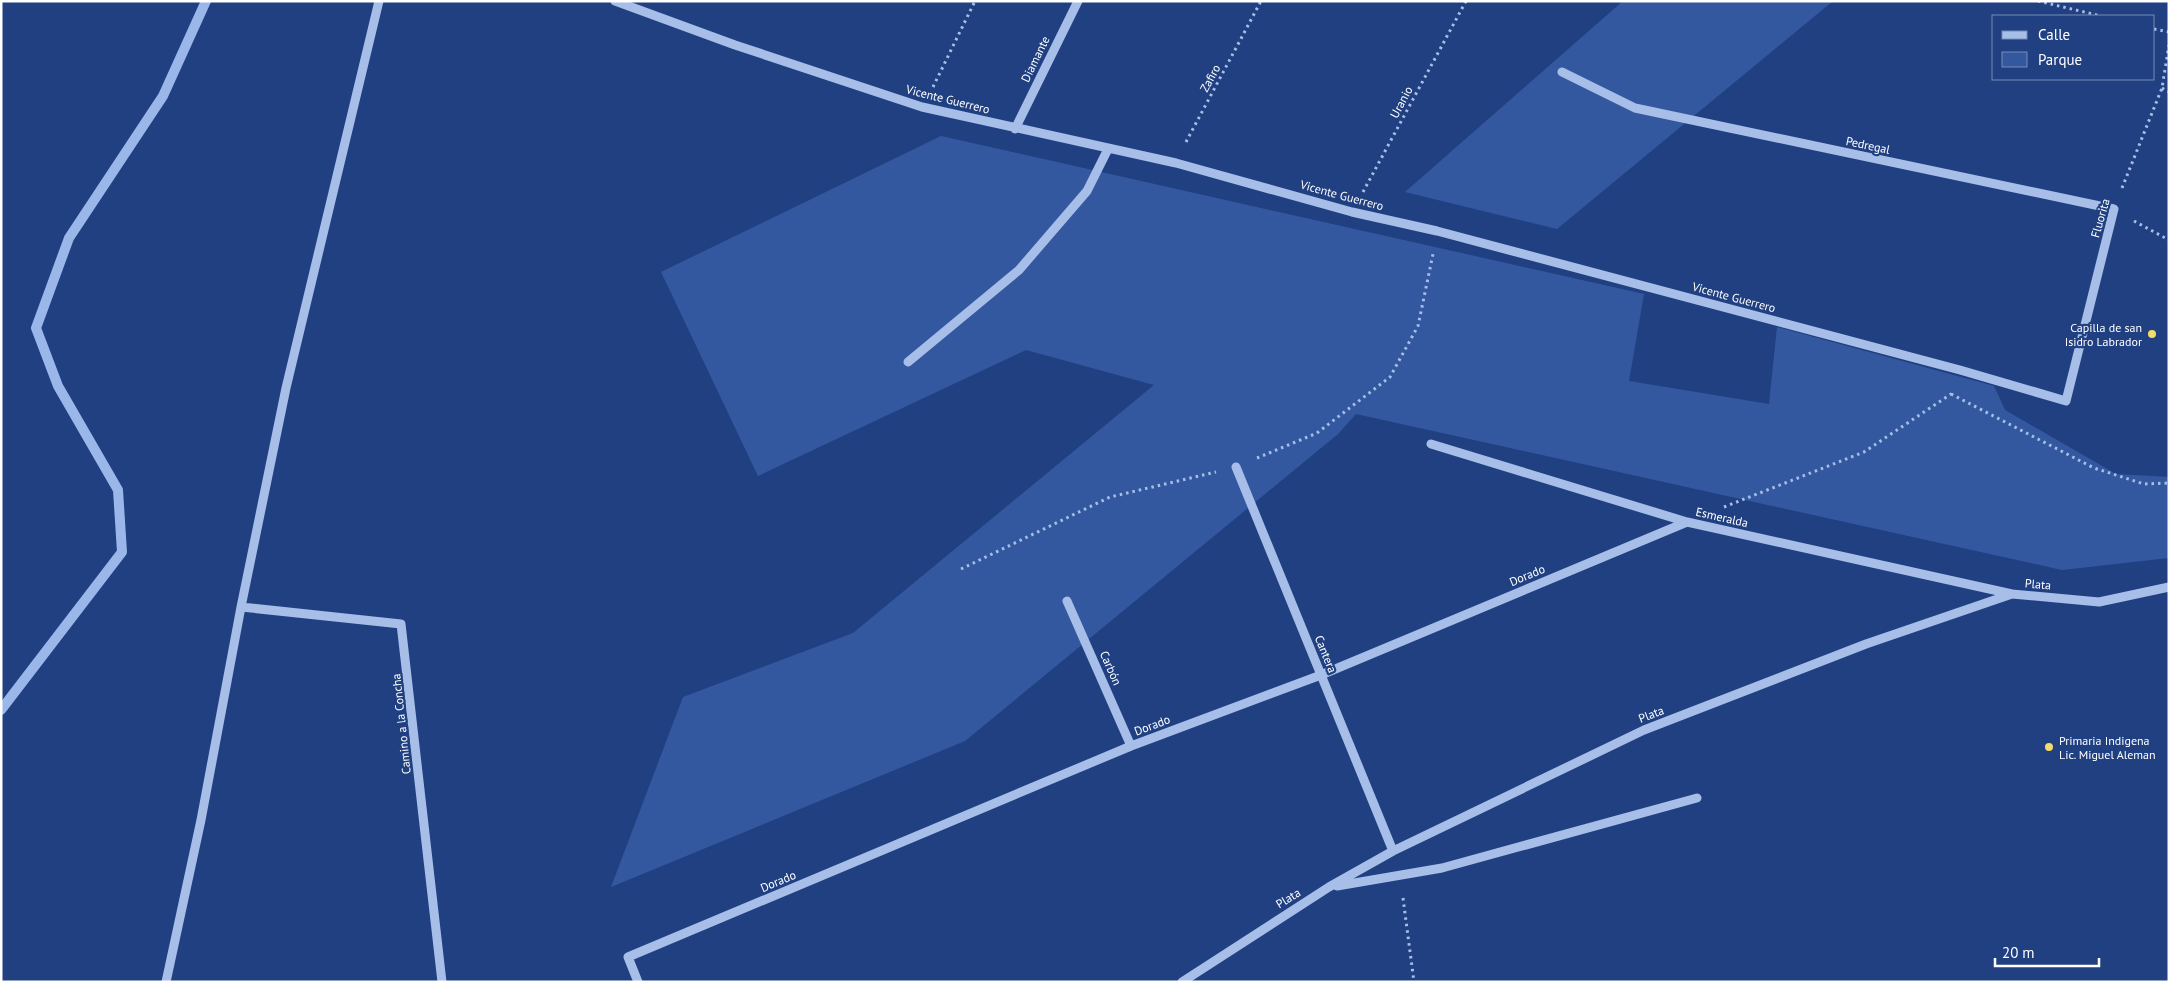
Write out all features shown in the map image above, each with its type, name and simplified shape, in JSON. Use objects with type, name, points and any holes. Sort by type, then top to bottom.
[{"type":"street","points":[[166,982],[201,820],[241,607],[286,388],[379,1]]},
{"type":"street","name":"Vicente Guerrero","points":[[615,1],[638,5],[735,45],[922,107],[1015,129],[1176,162],[1352,212],[1437,231],[1960,370],[2066,401]]},
{"type":"street","name":"Diamante","points":[[1015,129],[1078,1]]},
{"type":"street","name":"Pedregal","points":[[1562,72],[1635,108],[2114,209]]},
{"type":"street","points":[[908,362],[1019,270],[1087,191],[1108,148]]},
{"type":"street","name":"Fluorita","points":[[2066,401],[2114,209]]},
{"type":"street","name":"Esmeralda","points":[[1431,444],[1687,522],[2012,594]]},
{"type":"street","name":"Cantera","points":[[1236,467],[1393,852]]},
{"type":"street","name":"Dorado","points":[[638,982],[628,957],[1131,746],[1321,675],[1687,522]]},
{"type":"street","name":"Plata","points":[[1182,982],[1329,887],[1393,852],[1644,730],[1866,644],[2012,594],[2099,602],[2169,587]]},
{"type":"street","name":"Carbón","points":[[1067,601],[1131,746]]},
{"type":"street","name":"Camino a la Concha","points":[[241,607],[401,624],[442,982]]},
{"type":"street","points":[[1329,887],[1442,868],[1697,798]]},
{"type":"path","points":[[922,107],[975,1]]},
{"type":"path","name":"Zafiro","points":[[1176,162],[1261,1]]},
{"type":"path","name":"Uranio","points":[[1352,212],[1466,1]]},
{"type":"path","points":[[2038,1],[2098,15]]},
{"type":"path","points":[[2155,29],[2169,32]]},
{"type":"path","name":"Fluorita","points":[[2114,209],[2162,88],[2169,45]]},
{"type":"path","points":[[2162,88],[2169,92]]},
{"type":"path","points":[[2114,209],[2169,240]]},
{"type":"path","points":[[961,569],[1110,497],[1236,467],[1317,433],[1390,377],[1418,326],[1437,231]]},
{"type":"path","points":[[1722,508],[1864,452],[1951,394],[1960,370]]},
{"type":"path","points":[[1951,394],[2094,468],[2144,484],[2169,483]]},
{"type":"path","points":[[1400,875],[1414,982]]},
{"type":"green space","points":[[1623,1],[1833,1],[1557,229],[1405,192]]},
{"type":"green space","points":[[941,136],[1644,294],[1629,381],[1769,404],[1777,327],[1994,386],[2005,410],[2116,474],[2169,477],[2169,558],[2062,570],[1356,414],[1338,434],[965,741],[611,887],[683,697],[853,633],[1154,385],[1026,350],[758,476],[661,272]]},
{"type":"waterway","points":[[1,710],[122,552],[118,490],[58,386],[36,328],[69,238],[163,96],[206,1]]},
{"type":"place","name":"Capilla de san Isidro Labrador","points":[[2152,334]]},
{"type":"place","name":"Primaria Indigena Lic. Miguel Aleman","points":[[2049,747]]}]
